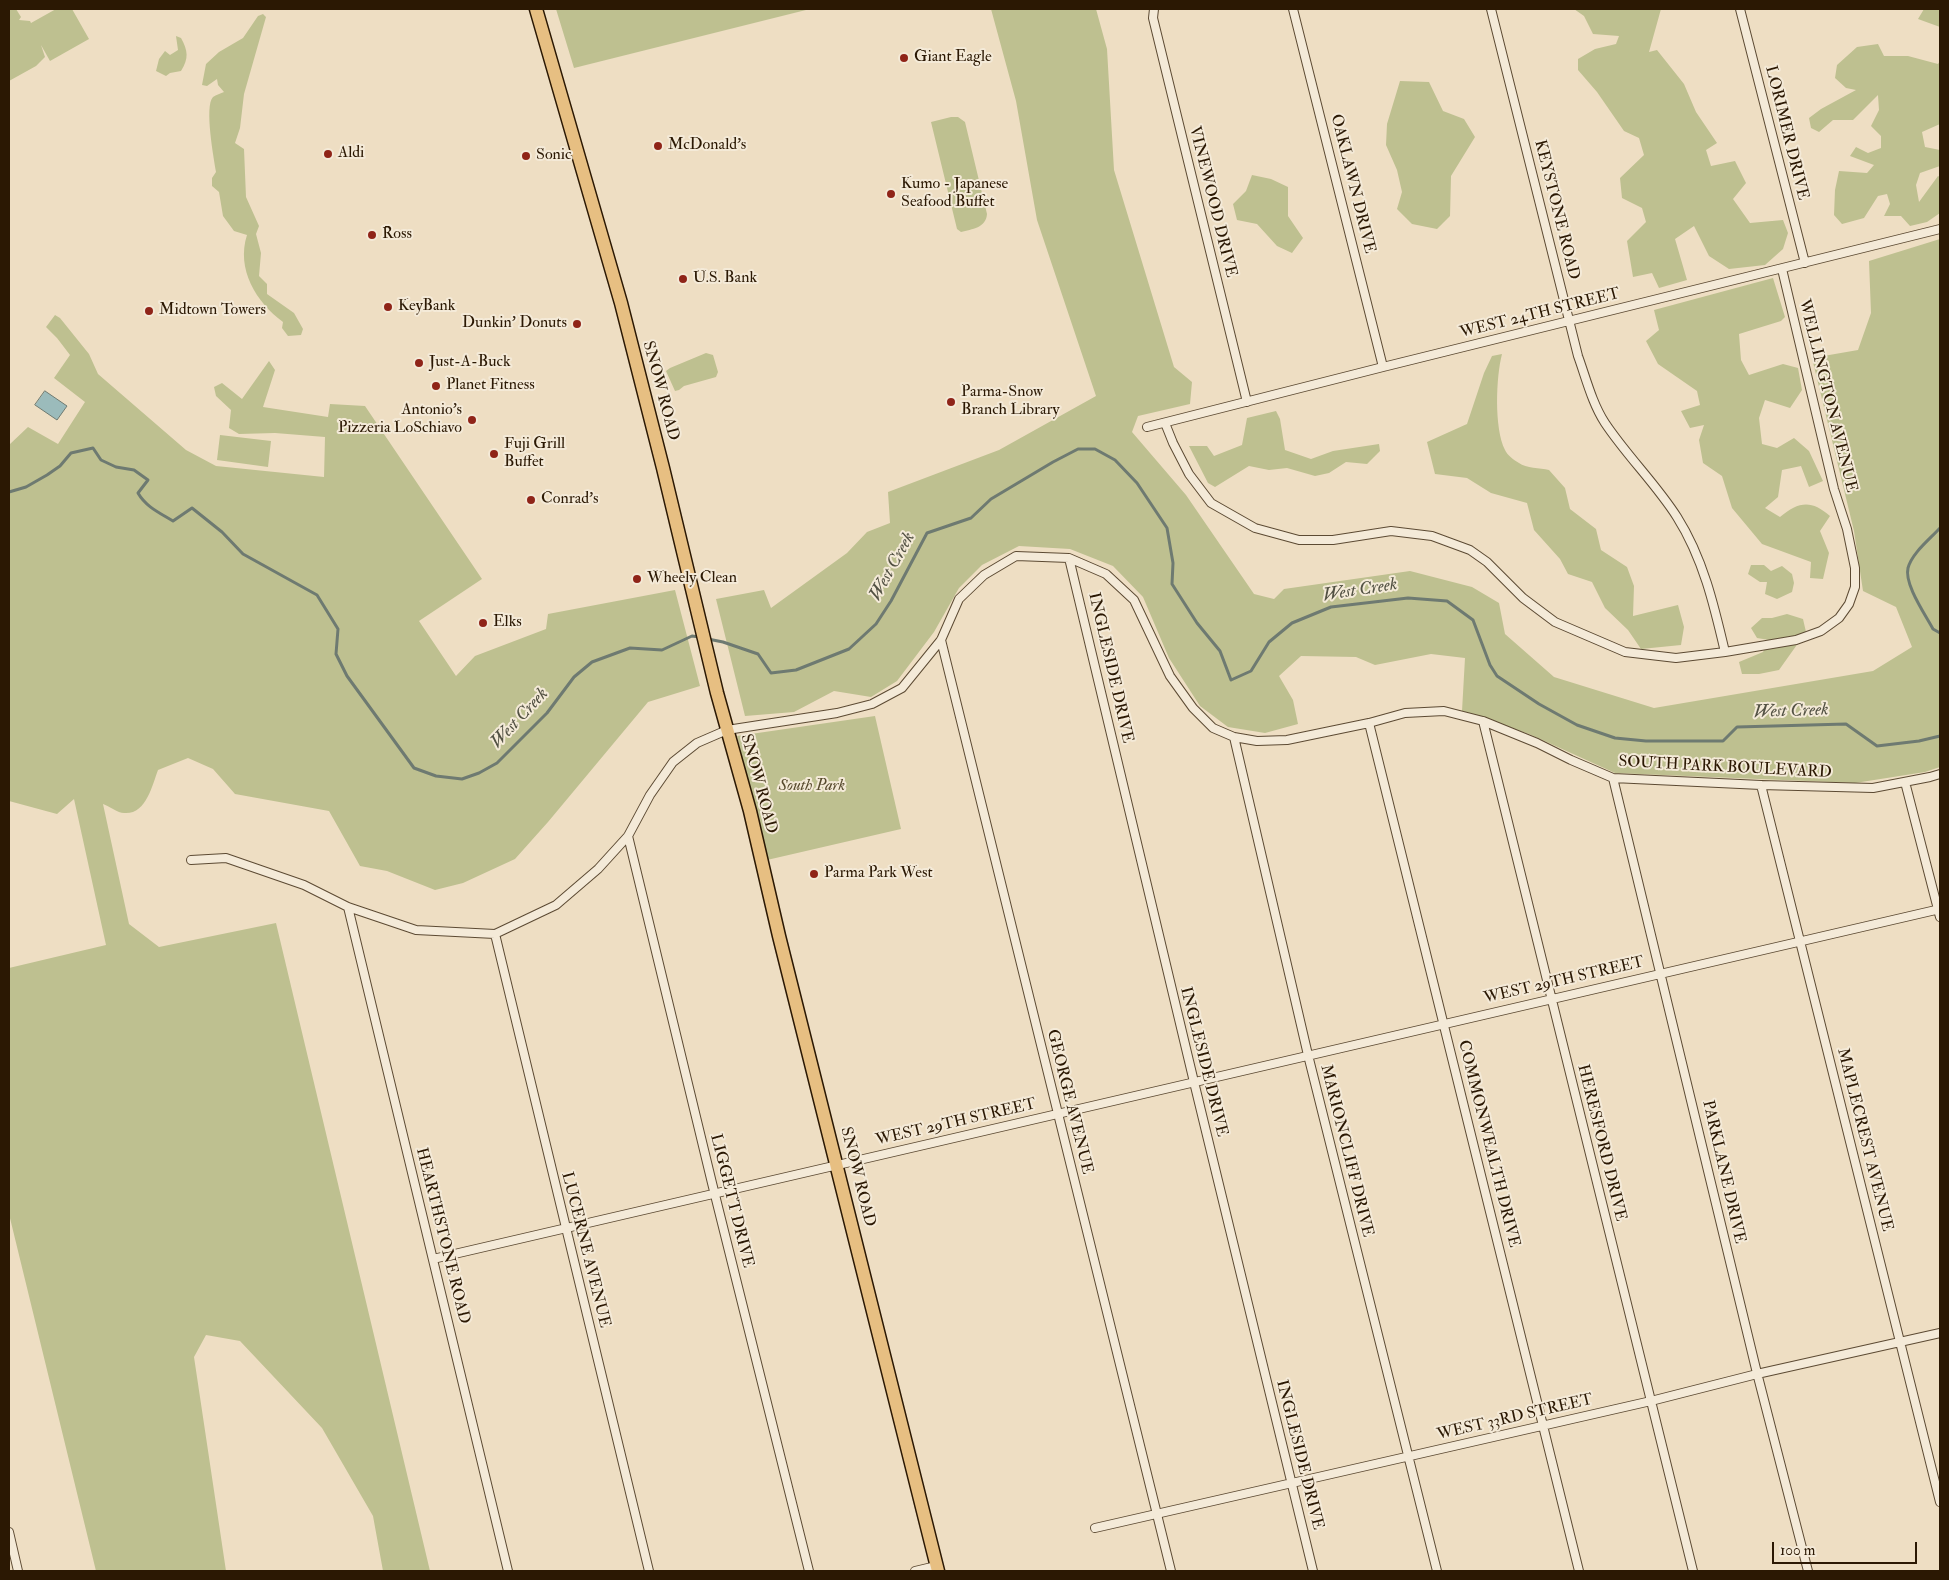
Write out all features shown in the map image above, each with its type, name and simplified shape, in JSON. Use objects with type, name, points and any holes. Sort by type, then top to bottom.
[{"type":"main road","name":"SNOW ROAD","points":[[536,9],[620,303],[693,588],[727,730],[750,811],[780,941],[937,1569]]},
{"type":"street","name":"VINEWOOD DRIVE","points":[[1154,9],[1153,18],[1247,402]]},
{"type":"street","name":"OAKLAWN DRIVE","points":[[1294,9],[1383,367]]},
{"type":"street","name":"KEYSTONE ROAD","points":[[1491,9],[1578,356],[1590,392],[1604,421],[1677,516],[1699,558],[1710,590],[1725,652]]},
{"type":"street","name":"LORIMER DRIVE","points":[[1740,9],[1804,263]]},
{"type":"street","name":"WEST 24TH STREET","points":[[1147,427],[1940,229]]},
{"type":"street","name":"WELLINGTON AVENUE","points":[[1165,423],[1173,443],[1190,474],[1211,503],[1255,528],[1299,540],[1333,540],[1391,531],[1432,536],[1470,550],[1487,562],[1523,598],[1555,622],[1625,652],[1676,658],[1796,640],[1821,631],[1839,618],[1849,604],[1855,587],[1854,568],[1847,529],[1834,489],[1782,269]]},
{"type":"street","name":"SOUTH PARK BOULEVARD","points":[[191,860],[226,858],[304,885],[348,907],[416,930],[495,934],[556,905],[598,869],[628,836],[650,795],[673,762],[697,743],[727,730],[837,714],[872,704],[902,688],[941,640],[960,599],[984,574],[1016,556],[1069,558],[1106,574],[1134,600],[1170,676],[1193,708],[1213,728],[1234,736],[1257,741],[1287,740],[1369,723],[1404,713],[1444,711],[1483,721],[1537,743],[1613,778],[1872,788],[1930,778],[1940,774]]},
{"type":"street","name":"INGLESIDE DRIVE","points":[[1069,558],[1313,1571]]},
{"type":"street","name":"GEORGE AVENUE","points":[[941,640],[1057,1114],[1172,1571]]},
{"type":"street","name":"HERESFORD DRIVE","points":[[1483,721],[1693,1571]]},
{"type":"street","name":"COMMONWEALTH DRIVE","points":[[1369,723],[1579,1571]]},
{"type":"street","name":"MARIONCLIFF DRIVE","points":[[1234,736],[1308,1055],[1437,1571]]},
{"type":"street","name":"PARKLANE DRIVE","points":[[1613,778],[1757,1374],[1808,1571]]},
{"type":"street","points":[[1905,782],[1940,912]]},
{"type":"street","name":"MAPLECREST AVENUE","points":[[1761,785],[1940,1502]]},
{"type":"street","name":"LIGGETT DRIVE","points":[[628,836],[808,1571]]},
{"type":"street","name":"HEARTHSTONE ROAD","points":[[348,907],[508,1571]]},
{"type":"street","name":"WEST 29TH STREET","points":[[433,1259],[1550,998],[1940,912]]},
{"type":"street","name":"LUCERNE AVENUE","points":[[495,934],[649,1571]]},
{"type":"street","name":"WEST 33RD STREET","points":[[1095,1528],[1544,1426],[1757,1374],[1940,1333]]},
{"type":"street","points":[[9,1532],[18,1571]]},
{"type":"street","points":[[915,1571],[937,1569]]},
{"type":"green space","points":[[9,9],[16,9],[21,17],[19,20],[30,21],[31,23],[56,9],[72,9],[89,39],[50,61],[41,45],[45,57],[36,66],[9,81]]},
{"type":"green space","points":[[556,9],[810,9],[574,68]]},
{"type":"green space","points":[[991,9],[1096,9],[1107,49],[1114,170],[1174,367],[1192,382],[1190,404],[1138,416],[1132,432],[1186,495],[1254,594],[1274,599],[1284,589],[1410,571],[1472,587],[1499,603],[1505,634],[1554,677],[1654,708],[1873,671],[1912,647],[1896,607],[1863,591],[1854,531],[1812,358],[1858,350],[1871,313],[1869,261],[1940,239],[1940,767],[1925,772],[1855,783],[1615,773],[1529,734],[1462,711],[1465,658],[1431,654],[1375,665],[1356,657],[1301,656],[1279,676],[1293,700],[1298,724],[1265,733],[1228,727],[1200,706],[1169,658],[1143,597],[1113,566],[1070,549],[1019,546],[982,565],[959,588],[934,632],[897,681],[871,697],[834,691],[794,712],[745,716],[716,599],[764,590],[771,608],[847,553],[867,532],[890,523],[888,492],[999,450],[1096,396],[1037,220],[1016,101]]},
{"type":"green space","points":[[1574,9],[1661,9],[1649,52],[1657,50],[1684,84],[1696,112],[1717,143],[1706,150],[1711,166],[1735,161],[1746,183],[1733,199],[1750,223],[1783,220],[1788,233],[1783,249],[1765,265],[1729,269],[1709,256],[1694,226],[1675,239],[1687,280],[1659,288],[1652,273],[1633,277],[1627,241],[1646,222],[1642,208],[1622,198],[1620,178],[1644,155],[1639,138],[1624,131],[1597,92],[1578,70],[1578,59],[1595,49],[1616,44],[1619,36],[1593,34],[1584,16]]},
{"type":"green space","points":[[1924,9],[1940,9],[1940,27],[1918,19]]},
{"type":"green space","points":[[263,14],[266,17],[244,94],[240,128],[235,143],[244,149],[246,197],[259,226],[256,234],[261,253],[259,276],[267,284],[267,294],[294,313],[303,329],[301,335],[288,336],[282,328],[283,322],[264,305],[257,295],[246,272],[244,260],[247,235],[234,231],[223,216],[219,192],[212,186],[212,178],[216,172],[210,133],[210,102],[213,97],[224,92],[218,85],[217,79],[207,86],[202,85],[206,64],[219,52],[243,38],[258,16]]},
{"type":"green space","points":[[176,36],[181,38],[186,51],[185,62],[181,71],[170,73],[166,76],[156,71],[159,59],[165,51],[170,55],[178,50]]},
{"type":"green space","points":[[1878,44],[1884,56],[1908,56],[1938,64],[1940,61],[1940,124],[1922,132],[1925,147],[1940,150],[1940,166],[1920,173],[1916,185],[1919,202],[1938,176],[1940,177],[1940,213],[1927,222],[1910,226],[1901,216],[1884,216],[1890,204],[1887,194],[1878,196],[1864,218],[1842,224],[1834,215],[1835,190],[1839,171],[1867,173],[1874,165],[1850,156],[1856,147],[1868,153],[1881,148],[1881,136],[1871,126],[1879,110],[1878,95],[1853,120],[1833,120],[1819,132],[1811,128],[1809,118],[1821,109],[1856,90],[1846,88],[1835,78],[1837,65],[1857,47]]},
{"type":"green space","points":[[1400,81],[1429,82],[1443,111],[1464,119],[1475,137],[1451,176],[1450,216],[1437,229],[1412,224],[1397,209],[1402,192],[1397,170],[1386,145],[1387,124]]},
{"type":"green space","points":[[958,117],[965,122],[987,214],[986,219],[981,225],[961,232],[957,229],[931,122]]},
{"type":"green space","points":[[1252,175],[1271,179],[1288,187],[1288,216],[1303,238],[1292,253],[1277,246],[1257,224],[1237,220],[1233,204],[1246,191]]},
{"type":"green space","points":[[1773,278],[1785,317],[1781,321],[1739,334],[1741,360],[1749,375],[1783,364],[1798,368],[1802,390],[1790,408],[1765,400],[1759,418],[1762,444],[1777,448],[1794,438],[1809,451],[1823,481],[1809,487],[1801,466],[1782,470],[1778,497],[1765,508],[1780,517],[1793,508],[1805,504],[1817,507],[1830,516],[1820,531],[1829,553],[1823,579],[1810,578],[1811,562],[1762,544],[1732,508],[1722,476],[1703,463],[1699,440],[1704,425],[1690,428],[1681,411],[1700,405],[1697,391],[1658,364],[1646,341],[1659,330],[1654,310]]},
{"type":"green space","points":[[55,315],[60,318],[89,354],[98,374],[186,450],[216,466],[324,477],[325,437],[275,433],[239,434],[229,428],[231,410],[216,396],[214,387],[222,383],[242,399],[269,361],[275,370],[263,407],[328,417],[330,404],[365,406],[482,579],[419,621],[456,676],[475,656],[546,629],[548,614],[675,590],[700,686],[648,702],[515,859],[463,883],[435,890],[387,871],[360,866],[329,811],[235,794],[213,769],[188,758],[158,770],[147,798],[138,809],[122,813],[103,804],[129,924],[159,947],[276,923],[430,1571],[383,1571],[373,1516],[322,1428],[240,1341],[206,1335],[194,1357],[226,1571],[96,1571],[9,1214],[9,968],[106,945],[74,799],[57,814],[9,801],[9,445],[28,427],[58,444],[85,402],[54,378],[70,355],[46,327]]},
{"type":"green space","points":[[706,353],[713,355],[718,372],[716,377],[684,386],[675,391],[666,371]]},
{"type":"green space","points":[[1502,354],[1498,376],[1497,402],[1501,441],[1506,452],[1522,465],[1549,470],[1565,488],[1570,509],[1596,529],[1601,550],[1627,567],[1634,586],[1633,616],[1678,605],[1684,627],[1681,645],[1641,649],[1628,630],[1605,608],[1592,582],[1568,574],[1560,559],[1534,530],[1527,503],[1491,493],[1467,478],[1435,474],[1427,442],[1467,424],[1484,373],[1492,356]]},
{"type":"green space","points":[[1276,411],[1280,419],[1285,450],[1311,459],[1333,451],[1379,444],[1380,451],[1367,464],[1346,462],[1329,473],[1315,476],[1287,468],[1269,470],[1249,466],[1215,487],[1208,483],[1189,446],[1207,446],[1214,456],[1242,445],[1247,418]]},
{"type":"green space","points":[[220,435],[271,441],[268,467],[217,460]]},
{"type":"green space","points":[[1751,565],[1764,565],[1771,571],[1782,566],[1792,574],[1794,583],[1792,592],[1777,599],[1765,594],[1767,582],[1760,582],[1748,574]]},
{"type":"green space","points":[[1787,614],[1803,619],[1806,632],[1779,670],[1759,674],[1742,674],[1739,662],[1763,652],[1769,640],[1757,638],[1751,628],[1762,618],[1772,618]]},
{"type":"green space","name":"South Park","points":[[875,716],[901,829],[767,860],[737,736]]},
{"type":"water","points":[[45,391],[67,406],[57,420],[35,405]]},
{"type":"waterway","name":"West Creek","points":[[9,492],[26,487],[47,475],[60,466],[71,453],[93,448],[101,460],[116,467],[134,470],[148,480],[138,493],[149,506],[158,512],[173,521],[192,508],[222,532],[243,554],[317,595],[338,629],[336,654],[347,676],[414,768],[436,776],[462,779],[479,773],[497,763],[547,713],[574,677],[592,662],[630,648],[662,650],[692,636],[699,637]]},
{"type":"waterway","name":"West Creek","points":[[708,639],[758,654],[771,673],[796,670],[849,649],[876,624],[891,601],[927,533],[971,518],[991,499],[1078,449],[1095,449],[1115,460],[1137,483],[1167,528],[1173,563],[1172,584],[1197,623],[1220,651],[1231,680],[1251,671],[1269,642],[1292,623],[1331,607],[1408,598],[1447,601],[1473,620],[1490,665],[1497,676],[1539,704],[1577,725],[1615,738],[1646,741],[1723,741],[1737,727],[1846,724],[1877,746],[1919,741],[1940,736]]},
{"type":"waterway","name":"West Creek","points":[[1940,528],[1913,557],[1908,568],[1909,582],[1912,590],[1933,629],[1940,633]]},
{"type":"place","name":"Giant Eagle","points":[[904,58]]},
{"type":"place","name":"McDonald's","points":[[658,146]]},
{"type":"place","name":"Aldi","points":[[328,154]]},
{"type":"place","name":"Sonic","points":[[526,156]]},
{"type":"place","name":"Kumo - Japanese Seafood Buffet","points":[[891,194]]},
{"type":"place","name":"Ross","points":[[372,235]]},
{"type":"place","name":"U.S. Bank","points":[[683,279]]},
{"type":"place","name":"KeyBank","points":[[388,307]]},
{"type":"place","name":"Midtown Towers","points":[[149,311]]},
{"type":"place","name":"Dunkin' Donuts","points":[[577,324]]},
{"type":"place","name":"Just-A-Buck","points":[[419,363]]},
{"type":"place","name":"Planet Fitness","points":[[436,386]]},
{"type":"place","name":"Parma-Snow Branch Library","points":[[951,402]]},
{"type":"place","name":"Antonio's Pizzeria LoSchiavo","points":[[472,420]]},
{"type":"place","name":"Fuji Grill Buffet","points":[[494,454]]},
{"type":"place","name":"Conrad's","points":[[531,500]]},
{"type":"place","name":"Wheely Clean","points":[[637,579]]},
{"type":"place","name":"Elks","points":[[483,623]]},
{"type":"place","name":"Parma Park West","points":[[814,874]]}]
